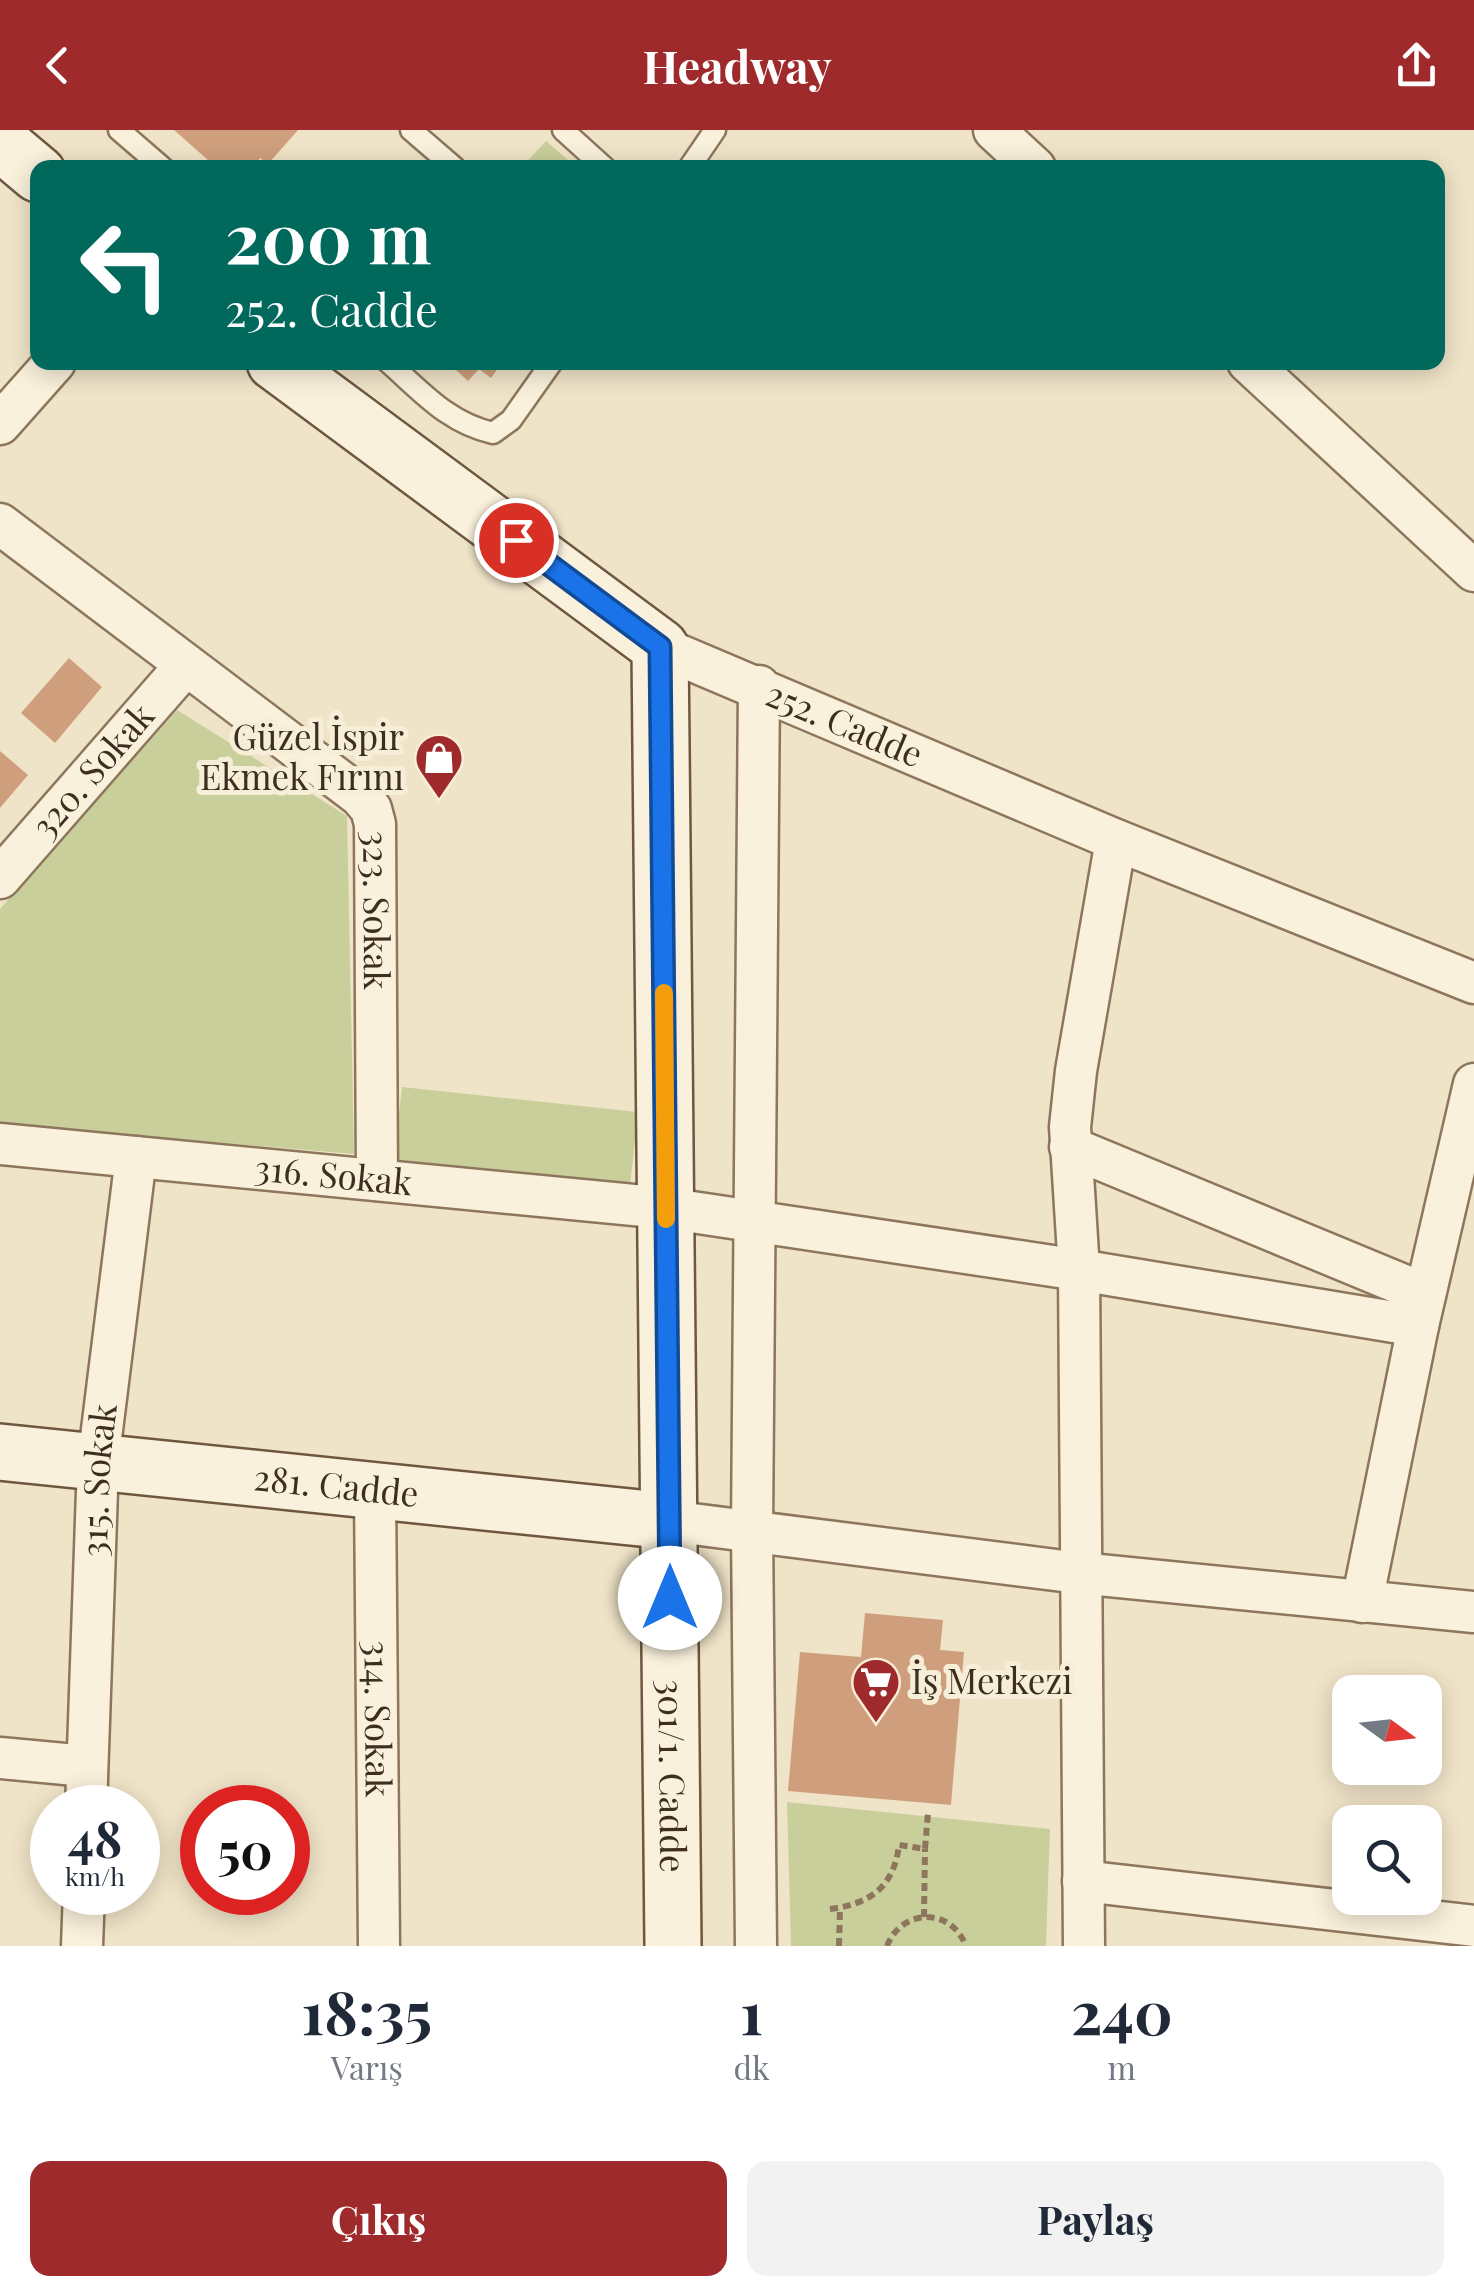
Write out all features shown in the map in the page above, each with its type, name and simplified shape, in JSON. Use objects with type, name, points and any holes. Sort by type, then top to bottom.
[{"type":"main road","points":[[0,142],[30,167]]},
{"type":"main road","name":"252. Cadde","points":[[287,370],[660,647]]},
{"type":"main road","name":"301/1. Cadde","points":[[660,647],[673,1946]]},
{"type":"main road","name":"281. Cadde","points":[[0,1452],[669,1521]]},
{"type":"street","points":[[994,130],[1026,160]]},
{"type":"street","points":[[0,424],[48,370]]},
{"type":"street","points":[[1257,370],[1474,571]]},
{"type":"street","name":"323. Sokak","points":[[0,524],[360,796],[372,809],[378,1180]]},
{"type":"street","name":"252. Cadde","points":[[660,647],[760,686],[1116,840],[1474,983]]},
{"type":"street","name":"320. Sokak","points":[[0,878],[186,665]]},
{"type":"street","points":[[756,1946],[752,1530],[760,686]]},
{"type":"street","points":[[1084,1946],[1079,1270],[1070,1147],[1076,1071],[1116,840]]},
{"type":"street","points":[[1362,1602],[1421,1310],[1474,1084]]},
{"type":"street","name":"316. Sokak","points":[[0,1144],[666,1208],[1079,1270],[1421,1310]]},
{"type":"street","points":[[1070,1147],[1421,1310]]},
{"type":"street","name":"315. Sokak","points":[[86,1785],[98,1462],[136,1157]]},
{"type":"street","name":"314. Sokak","points":[[375,1492],[378,1946]]},
{"type":"street","points":[[669,1521],[1080,1573],[1474,1612]]},
{"type":"street","points":[[0,1758],[86,1766]]},
{"type":"street","points":[[1083,1880],[1474,1926]]},
{"type":"street","points":[[82,1946],[83,1915]]},
{"type":"lane","points":[[119,130],[153,160]]},
{"type":"lane","points":[[411,130],[446,160]]},
{"type":"lane","points":[[564,130],[596,160]]},
{"type":"lane","points":[[694,160],[715,130]]},
{"type":"lane","points":[[397,370],[466,427],[493,432],[511,420],[546,370]]},
{"type":"path","points":[[924,1917],[928,1812]]},
{"type":"path","points":[[830,1909],[863,1903],[882,1888],[897,1861],[900,1845],[925,1849]]},
{"type":"path","points":[[839,1946],[840,1908]]},
{"type":"path","points":[[888,1946],[896,1929],[907,1921],[924,1917],[946,1921],[966,1946]]},
{"type":"green space","points":[[546,141],[568,160],[528,160]]},
{"type":"green space","points":[[177,710],[347,816],[354,1154],[0,1124],[0,909]]},
{"type":"green space","points":[[402,1087],[638,1112],[630,1187],[394,1162]]},
{"type":"green space","points":[[787,1802],[1050,1829],[1046,1946],[791,1946]]},
{"type":"building","points":[[174,130],[298,130],[272,160],[208,160]]},
{"type":"building","points":[[456,370],[478,370],[468,381]]},
{"type":"building","points":[[480,370],[497,370],[491,378]]},
{"type":"building","points":[[69,658],[102,687],[55,743],[21,713]]},
{"type":"building","points":[[0,751],[28,775],[0,808]]},
{"type":"building","name":"İş Merkezi","points":[[865,1613],[943,1620],[940,1650],[964,1652],[951,1805],[788,1791],[800,1652],[861,1657]]},
{"type":"slow traffic","points":[[664,993],[666,1219]]},
{"type":"place","name":"Güzel İspir Ekmek Fırını","points":[[439,800]]},
{"type":"place","name":"İş Merkezi","points":[[876,1724]]},
{"type":"route","points":[[516,540],[660,647],[670,1598]]}]
